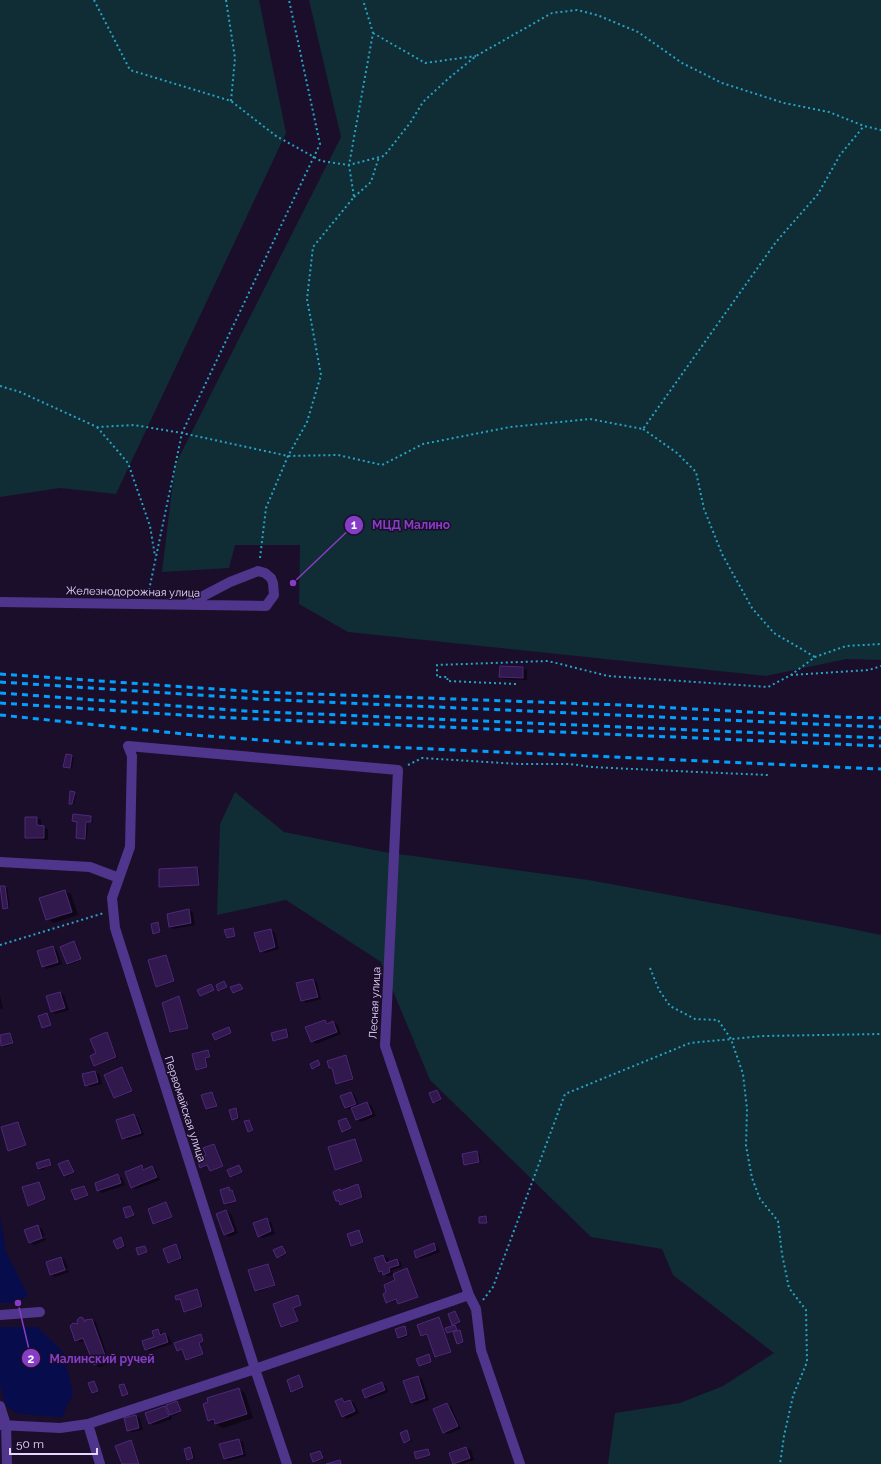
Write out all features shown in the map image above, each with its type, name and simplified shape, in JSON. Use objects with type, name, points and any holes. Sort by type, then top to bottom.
[{"type":"street","name":"Железнодорожная улица","points":[[0,602],[266,606],[274,595],[273,583],[271,578],[265,573],[258,571],[230,582],[188,604]]},
{"type":"street","name":"Первомайская улица","points":[[287,1464],[255,1369],[115,928],[112,898],[130,846],[132,756],[128,746],[398,770]]},
{"type":"street","name":"Лесная улица","points":[[398,770],[385,1046],[469,1295],[476,1309],[481,1350],[520,1464]]},
{"type":"street","points":[[0,862],[90,867],[119,878]]},
{"type":"street","points":[[3,1425],[60,1428],[88,1424],[255,1369],[469,1295]]},
{"type":"street","points":[[0,1315],[40,1312]]},
{"type":"street","points":[[0,1406],[7,1464]]},
{"type":"street","points":[[88,1424],[100,1464]]},
{"type":"path","points":[[94,0],[130,70],[231,101],[276,136],[321,161],[349,165],[384,156],[410,123],[424,102],[449,78],[476,56],[552,13],[576,10],[597,15],[638,32],[682,63],[722,83],[784,103],[829,112],[864,126],[881,130]]},
{"type":"path","points":[[226,0],[235,58],[231,101]]},
{"type":"path","points":[[146,604],[182,433],[320,144],[289,0]]},
{"type":"path","points":[[354,197],[349,165],[373,33],[363,0]]},
{"type":"path","points":[[373,33],[425,63],[476,56]]},
{"type":"path","points":[[643,429],[776,242],[818,194],[840,155],[864,126]]},
{"type":"path","points":[[260,558],[266,508],[288,456],[307,422],[320,375],[307,299],[313,247],[354,197],[371,182],[379,157]]},
{"type":"path","points":[[0,386],[20,392],[97,427],[128,463],[150,526],[156,559]]},
{"type":"path","points":[[97,427],[134,425],[182,433],[288,456],[338,455],[382,465],[423,444],[510,427],[590,419],[643,429],[677,453],[696,472],[704,509],[722,554],[752,608],[774,633],[815,657]]},
{"type":"path","points":[[516,684],[447,681],[448,677],[437,677],[437,665],[548,661],[608,676],[768,688],[791,675],[815,657],[846,646],[881,644]]},
{"type":"path","points":[[791,675],[869,670],[881,666]]},
{"type":"path","points":[[398,770],[422,758],[519,764],[570,764],[592,767],[768,775]]},
{"type":"path","points":[[0,945],[113,910]]},
{"type":"path","points":[[650,968],[659,990],[670,1006],[695,1019],[718,1020],[731,1039],[744,1074],[747,1109],[746,1146],[752,1178],[760,1199],[778,1221],[782,1254],[789,1288],[806,1310],[807,1362],[793,1396],[784,1436],[780,1464]]},
{"type":"path","points":[[476,1309],[493,1287],[565,1094],[690,1043],[763,1036],[881,1034]]},
{"type":"shaded area","points":[[0,0],[259,0],[286,133],[116,494],[60,488],[0,497]]},
{"type":"shaded area","points":[[309,0],[881,0],[881,660],[846,659],[766,676],[348,632],[299,604],[300,545],[235,545],[229,568],[162,572],[175,465],[341,137]]},
{"type":"shaded area","points":[[235,792],[284,832],[384,852],[589,880],[881,935],[881,1464],[608,1464],[615,1413],[680,1403],[723,1386],[774,1353],[673,1275],[662,1249],[591,1237],[430,1080],[381,962],[286,900],[217,915],[220,824]]},
{"type":"shaded area","points":[[0,1216],[6,1252],[28,1295],[18,1303],[0,1303]]},
{"type":"shaded area","points":[[0,1327],[37,1327],[63,1352],[73,1393],[62,1417],[19,1414],[6,1406],[0,1385]]},
{"type":"building","points":[[500,666],[523,667],[523,678],[499,677]]},
{"type":"building","points":[[66,754],[72,755],[70,768],[63,767]]},
{"type":"building","points":[[70,791],[75,792],[72,804],[69,804]]},
{"type":"building","points":[[73,814],[91,816],[91,822],[86,822],[85,839],[76,838],[77,822],[72,821]]},
{"type":"building","points":[[25,817],[37,817],[37,825],[44,826],[44,838],[25,838]]},
{"type":"building","points":[[197,867],[199,885],[159,887],[159,869]]},
{"type":"building","points":[[0,886],[5,886],[8,908],[3,909]]},
{"type":"building","points":[[65,890],[72,912],[46,920],[39,898]]},
{"type":"building","points":[[189,909],[191,923],[169,927],[167,914]]},
{"type":"building","points":[[158,922],[160,932],[153,934],[151,924]]},
{"type":"building","points":[[233,928],[235,936],[227,938],[224,930]]},
{"type":"building","points":[[271,929],[275,947],[260,952],[254,933]]},
{"type":"building","points":[[74,941],[81,959],[67,964],[60,947]]},
{"type":"building","points":[[53,946],[58,962],[42,967],[37,951]]},
{"type":"building","points":[[166,955],[174,981],[156,987],[148,960]]},
{"type":"building","points":[[313,979],[318,997],[301,1001],[296,983]]},
{"type":"building","points":[[224,981],[227,987],[218,991],[216,985]]},
{"type":"building","points":[[211,984],[214,990],[200,996],[197,990]]},
{"type":"building","points":[[240,984],[243,989],[233,993],[230,987]]},
{"type":"building","points":[[60,992],[65,1008],[51,1012],[46,996]]},
{"type":"building","points":[[179,996],[188,1028],[170,1032],[162,1003]]},
{"type":"building","points":[[47,1013],[51,1025],[42,1028],[38,1016]]},
{"type":"building","points":[[325,1020],[327,1024],[333,1021],[337,1032],[311,1042],[305,1027]]},
{"type":"building","points":[[229,1027],[231,1033],[215,1040],[212,1034]]},
{"type":"building","points":[[286,1029],[288,1037],[273,1041],[271,1033]]},
{"type":"building","points":[[107,1032],[116,1057],[94,1066],[90,1056],[96,1053],[90,1039]]},
{"type":"building","points":[[10,1033],[13,1043],[1,1046],[0,1035]]},
{"type":"building","points":[[208,1050],[210,1057],[205,1058],[207,1067],[196,1070],[192,1054]]},
{"type":"building","points":[[346,1055],[353,1079],[336,1084],[332,1068],[329,1068],[327,1061]]},
{"type":"building","points":[[318,1060],[320,1065],[312,1069],[310,1064]]},
{"type":"building","points":[[122,1067],[132,1091],[114,1098],[104,1075]]},
{"type":"building","points":[[95,1071],[98,1082],[85,1086],[82,1074]]},
{"type":"building","points":[[437,1090],[441,1099],[433,1103],[429,1093]]},
{"type":"building","points":[[212,1092],[217,1106],[206,1109],[201,1095]]},
{"type":"building","points":[[351,1092],[356,1104],[345,1108],[340,1096]]},
{"type":"building","points":[[367,1102],[372,1114],[356,1120],[351,1108]]},
{"type":"building","points":[[236,1108],[238,1118],[232,1120],[229,1110]]},
{"type":"building","points":[[134,1114],[141,1133],[122,1139],[116,1120]]},
{"type":"building","points":[[346,1118],[351,1128],[342,1132],[338,1121]]},
{"type":"building","points":[[249,1120],[253,1130],[248,1132],[244,1121]]},
{"type":"building","points":[[18,1122],[26,1145],[8,1151],[1,1127]]},
{"type":"building","points":[[355,1139],[362,1161],[335,1170],[328,1147]]},
{"type":"building","points":[[214,1144],[223,1166],[210,1171],[207,1165],[200,1168],[197,1159],[206,1155],[203,1148]]},
{"type":"building","points":[[477,1151],[479,1162],[464,1165],[462,1154]]},
{"type":"building","points":[[49,1159],[51,1165],[38,1169],[36,1163]]},
{"type":"building","points":[[68,1160],[74,1172],[64,1176],[58,1164]]},
{"type":"building","points":[[142,1165],[143,1170],[152,1166],[157,1177],[131,1188],[125,1172]]},
{"type":"building","points":[[239,1165],[242,1172],[230,1177],[227,1170]]},
{"type":"building","points":[[118,1174],[121,1183],[97,1191],[95,1183]]},
{"type":"building","points":[[39,1182],[45,1199],[28,1206],[22,1187]]},
{"type":"building","points":[[358,1184],[362,1197],[340,1205],[339,1201],[336,1201],[333,1192]]},
{"type":"building","points":[[84,1186],[88,1195],[75,1200],[71,1190]]},
{"type":"building","points":[[229,1187],[230,1191],[232,1190],[236,1201],[224,1204],[220,1190]]},
{"type":"building","points":[[166,1202],[172,1217],[153,1224],[148,1209]]},
{"type":"building","points":[[130,1206],[134,1215],[126,1218],[123,1208]]},
{"type":"building","points":[[226,1210],[234,1231],[224,1235],[216,1214]]},
{"type":"building","points":[[486,1216],[487,1223],[479,1223],[479,1217]]},
{"type":"building","points":[[267,1218],[271,1231],[258,1237],[253,1223]]},
{"type":"building","points":[[38,1225],[42,1238],[29,1243],[24,1230]]},
{"type":"building","points":[[359,1230],[363,1242],[351,1246],[347,1234]]},
{"type":"building","points":[[121,1237],[124,1246],[117,1249],[113,1241]]},
{"type":"building","points":[[434,1243],[436,1250],[416,1258],[414,1251]]},
{"type":"building","points":[[176,1244],[181,1258],[168,1263],[163,1249]]},
{"type":"building","points":[[145,1246],[147,1252],[138,1255],[136,1248]]},
{"type":"building","points":[[282,1246],[286,1253],[277,1258],[273,1250]]},
{"type":"building","points":[[383,1255],[386,1263],[397,1259],[399,1265],[389,1268],[390,1272],[383,1275],[382,1271],[379,1272],[374,1258]]},
{"type":"building","points":[[61,1257],[65,1270],[50,1275],[46,1262]]},
{"type":"building","points":[[268,1264],[275,1285],[255,1291],[248,1270]]},
{"type":"building","points":[[407,1268],[418,1297],[398,1304],[396,1299],[386,1303],[383,1294],[386,1292],[384,1285],[395,1280],[393,1274]]},
{"type":"building","points":[[197,1289],[202,1306],[184,1312],[180,1299],[176,1300],[175,1296]]},
{"type":"building","points":[[298,1295],[301,1305],[293,1308],[298,1321],[281,1327],[273,1304]]},
{"type":"building","points":[[455,1311],[460,1322],[452,1325],[448,1314]]},
{"type":"building","points":[[80,1317],[83,1318],[85,1322],[85,1320],[92,1319],[107,1361],[94,1365],[83,1338],[75,1341],[70,1326],[73,1323],[78,1324],[77,1320]]},
{"type":"building","points":[[439,1317],[451,1352],[435,1357],[427,1334],[421,1336],[417,1325]]},
{"type":"building","points":[[455,1325],[457,1330],[447,1333],[445,1328]]},
{"type":"building","points":[[405,1326],[407,1335],[398,1338],[395,1329]]},
{"type":"building","points":[[158,1329],[160,1335],[165,1333],[168,1342],[145,1350],[142,1341],[154,1337],[152,1331]]},
{"type":"building","points":[[460,1330],[463,1342],[457,1344],[453,1332]]},
{"type":"building","points":[[201,1334],[203,1341],[199,1343],[203,1354],[186,1360],[182,1349],[177,1351],[174,1343]]},
{"type":"building","points":[[429,1354],[431,1362],[419,1366],[416,1359]]},
{"type":"building","points":[[299,1375],[303,1387],[291,1392],[287,1380]]},
{"type":"building","points":[[418,1376],[425,1398],[411,1403],[403,1381]]},
{"type":"building","points":[[94,1381],[98,1391],[92,1393],[88,1383]]},
{"type":"building","points":[[382,1382],[385,1390],[365,1398],[362,1390]]},
{"type":"building","points":[[124,1384],[128,1394],[122,1396],[119,1385]]},
{"type":"building","points":[[239,1388],[247,1414],[215,1424],[214,1419],[208,1421],[203,1404],[208,1402],[207,1398]]},
{"type":"building","points":[[342,1398],[344,1402],[350,1400],[355,1411],[342,1417],[335,1401]]},
{"type":"building","points":[[177,1401],[181,1411],[170,1415],[166,1405]]},
{"type":"building","points":[[447,1403],[458,1426],[443,1433],[433,1409]]},
{"type":"building","points":[[165,1406],[169,1416],[149,1424],[145,1413]]},
{"type":"building","points":[[136,1415],[139,1428],[127,1431],[124,1418]]},
{"type":"building","points":[[407,1430],[410,1440],[404,1443],[400,1433]]},
{"type":"building","points":[[239,1439],[243,1454],[224,1459],[219,1444]]},
{"type":"building","points":[[131,1440],[139,1464],[122,1464],[115,1446]]},
{"type":"building","points":[[190,1447],[193,1458],[187,1460],[184,1449]]},
{"type":"building","points":[[466,1447],[470,1458],[453,1464],[449,1453]]},
{"type":"building","points":[[428,1449],[430,1455],[416,1459],[414,1452]]},
{"type":"building","points":[[320,1451],[323,1458],[313,1462],[310,1454]]},
{"type":"building","points":[[340,1460],[341,1464],[326,1464]]},
{"type":"railway","points":[[0,674],[258,692],[621,705],[881,718]]},
{"type":"railway","points":[[0,682],[259,699],[881,727]]},
{"type":"railway","points":[[0,693],[245,711],[881,738]]},
{"type":"railway","points":[[0,703],[212,717],[881,746]]},
{"type":"railway","points":[[0,715],[194,735],[300,743],[881,769]]},
{"type":"place","name":"МЦД Малино","points":[[293,583]]},
{"type":"place","name":"Малинский ручей","points":[[18,1303]]}]
